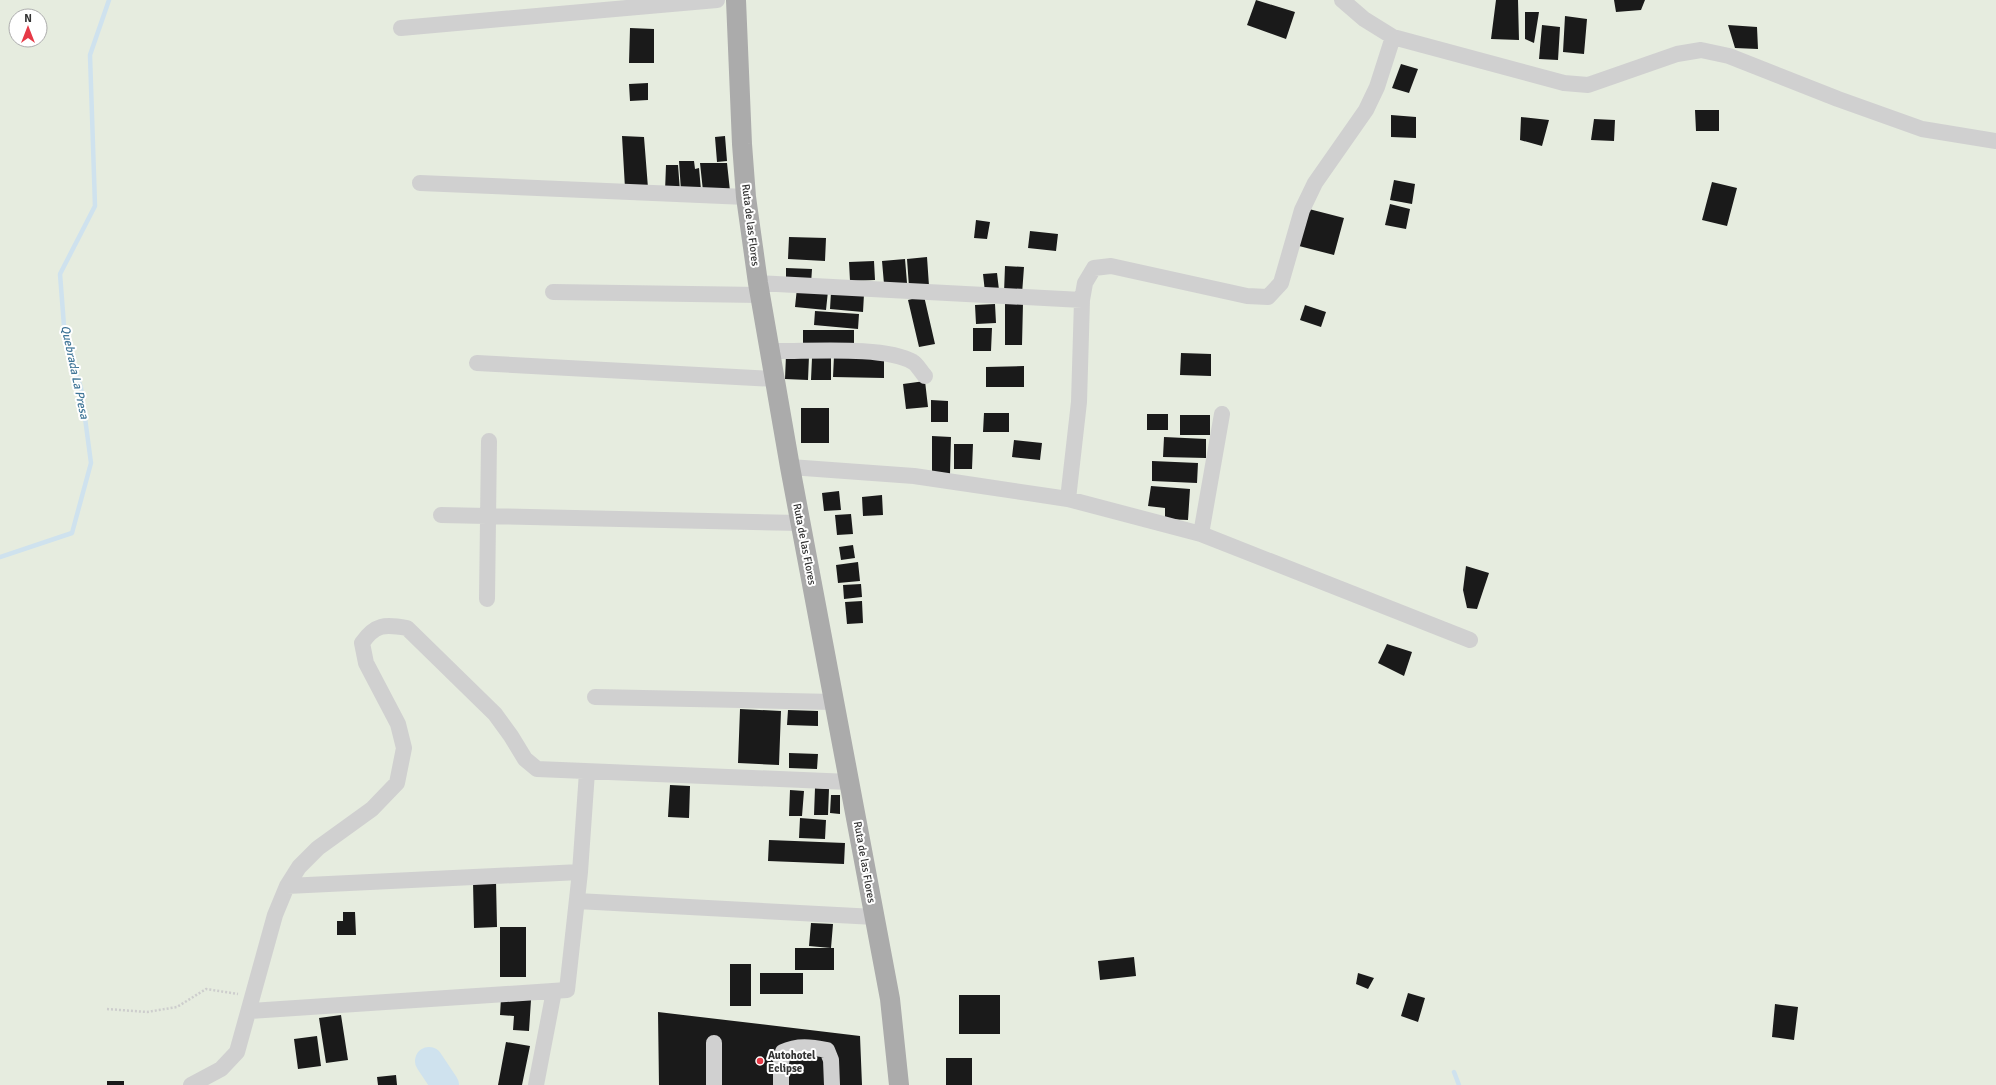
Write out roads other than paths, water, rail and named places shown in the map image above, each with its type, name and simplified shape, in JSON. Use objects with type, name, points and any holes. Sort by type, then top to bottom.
[{"type":"main road","name":"Ruta de las Flores","points":[[736,0],[742,144],[746,197],[759,289],[800,523],[835,702],[890,1000],[899,1085]]},
{"type":"street","points":[[402,28],[717,0]]},
{"type":"street","points":[[1342,0],[1364,19],[1393,37],[1564,83],[1588,85],[1677,54],[1701,50],[1729,56],[1838,99],[1922,129],[1996,141]]},
{"type":"street","points":[[1068,499],[1079,402],[1082,300],[1085,283],[1094,268],[1111,266],[1247,296],[1268,298],[1281,283],[1302,210],[1315,183],[1366,110],[1377,87],[1393,37]]},
{"type":"street","points":[[420,183],[746,197]]},
{"type":"street","points":[[553,292],[759,289],[1082,300]]},
{"type":"street","points":[[770,351],[857,351],[892,354],[914,362],[925,376]]},
{"type":"street","points":[[477,363],[775,379]]},
{"type":"street","points":[[1201,534],[1222,414]]},
{"type":"street","points":[[487,599],[489,441]]},
{"type":"street","points":[[790,467],[914,476],[1068,499],[1201,534],[1470,640]]},
{"type":"street","points":[[441,515],[800,523]]},
{"type":"street","points":[[190,1085],[222,1069],[237,1052],[252,1004],[275,915],[287,886],[300,867],[318,848],[372,809],[397,783],[404,748],[398,724],[366,663],[362,643],[370,631],[390,625],[407,628],[494,714],[511,736],[525,759],[537,768],[587,772],[850,782]]},
{"type":"street","points":[[595,697],[835,702]]},
{"type":"street","points":[[252,1004],[567,990],[580,872],[587,772]]},
{"type":"street","points":[[287,886],[580,872]]},
{"type":"street","points":[[577,901],[875,917]]},
{"type":"street","points":[[536,1085],[554,991]]},
{"type":"street","points":[[714,1043],[714,1085]]},
{"type":"street","points":[[782,1085],[781,1063],[783,1052],[793,1048],[816,1048],[827,1050],[831,1060],[832,1085]]},
{"type":"waterway","name":"Quebrada La Presa","points":[[0,557],[72,533],[91,463],[81,388],[65,339],[60,274],[95,206],[90,55],[109,0]]},
{"type":"waterway","points":[[429,1061],[445,1085]]},
{"type":"waterway","points":[[1454,1072],[1459,1085]]},
{"type":"place","name":"Autohotel Eclipse","points":[[760,1061]]}]
